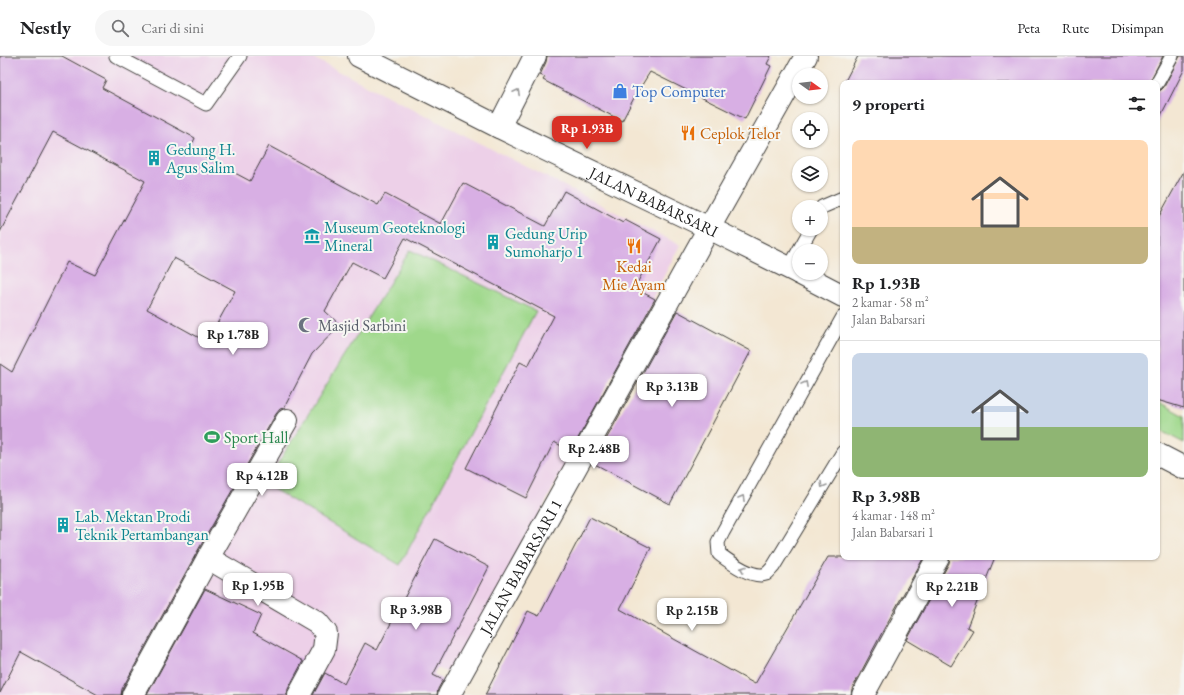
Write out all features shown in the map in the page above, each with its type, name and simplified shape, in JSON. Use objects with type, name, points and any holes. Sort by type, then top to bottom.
[{"type":"street","name":"JALAN BABARSARI","points":[[359,56],[499,127],[792,269]]},
{"type":"street","points":[[499,127],[535,56]]},
{"type":"street","name":"JALAN BABARSARI 1","points":[[449,695],[806,56]]},
{"type":"street","name":"JALAN BABARSARI","points":[[813,280],[840,294]]},
{"type":"street","points":[[133,695],[208,558],[287,420]]},
{"type":"street","points":[[1160,456],[1184,468]]},
{"type":"street","points":[[208,558],[317,622],[326,634],[324,649],[299,695]]},
{"type":"street","points":[[863,695],[936,560]]},
{"type":"lane","points":[[116,56],[206,104],[240,56]]},
{"type":"lane","points":[[1159,80],[1172,56]]},
{"type":"lane","points":[[828,204],[840,199]]},
{"type":"lane","points":[[840,322],[723,532],[718,542],[719,554],[737,568],[759,575],[767,573],[773,567],[840,457]]},
{"type":"shaded area","points":[[0,56],[309,56],[680,245],[455,676],[404,653],[382,695],[0,695]]},
{"type":"green space","points":[[410,250],[536,311],[400,565],[265,484]]},
{"type":"green space","points":[[1160,403],[1184,416],[1184,443],[1160,431]]},
{"type":"building","points":[[0,56],[62,56],[106,80],[102,88],[195,138],[190,149],[250,181],[269,146],[378,205],[385,194],[441,224],[463,183],[545,226],[564,191],[623,223],[625,220],[661,239],[636,285],[640,287],[638,290],[655,299],[571,451],[554,442],[526,498],[466,468],[520,362],[528,366],[554,316],[405,238],[383,278],[352,262],[325,311],[340,325],[312,354],[284,408],[280,409],[276,414],[197,552],[122,689],[121,695],[98,695],[21,652],[0,693],[0,364],[12,372],[67,262],[95,275],[145,181],[53,132],[0,232]],"holes":[[[174,258],[235,291],[207,342],[147,309]]]},
{"type":"building","points":[[547,56],[771,56],[767,64],[771,66],[745,119],[650,72],[622,121],[543,80],[545,77],[540,75]]},
{"type":"building","points":[[858,56],[1163,56],[1151,80],[846,80]]},
{"type":"building","points":[[1180,56],[1184,56],[1184,70],[1160,117],[1160,90],[1164,87]]},
{"type":"building","points":[[1184,171],[1184,408],[1160,401],[1160,215]]},
{"type":"building","points":[[677,311],[751,351],[670,504],[593,463]]},
{"type":"building","points":[[590,517],[651,548],[620,609],[755,684],[828,557],[840,557],[840,560],[922,560],[852,689],[851,695],[485,695],[528,611],[539,616]]},
{"type":"building","points":[[435,539],[489,567],[433,675],[443,680],[438,689],[437,695],[313,695],[325,673],[344,684],[365,643],[377,650]]},
{"type":"building","points":[[950,560],[994,560],[967,627],[973,630],[951,666],[907,640]]},
{"type":"building","points":[[205,589],[261,615],[253,633],[303,661],[288,689],[287,695],[147,695]]},
{"type":"place","name":"Top Computer","points":[[620,91]]},
{"type":"place","name":"Ceplok Telor","points":[[688,133]]},
{"type":"place","name":"Gedung H. Agus Salim","points":[[154,158]]},
{"type":"place","name":"Museum Geoteknologi Mineral","points":[[312,236]]},
{"type":"place","name":"Gedung Urip Sumoharjo 1","points":[[493,242]]},
{"type":"place","name":"Kedai Mie Ayam","points":[[634,246]]},
{"type":"place","name":"Masjid Sarbini","points":[[306,325]]},
{"type":"place","name":"Sport Hall","points":[[212,437]]},
{"type":"place","name":"Lab. Mektan Prodi Teknik Pertambangan","points":[[63,525]]}]
